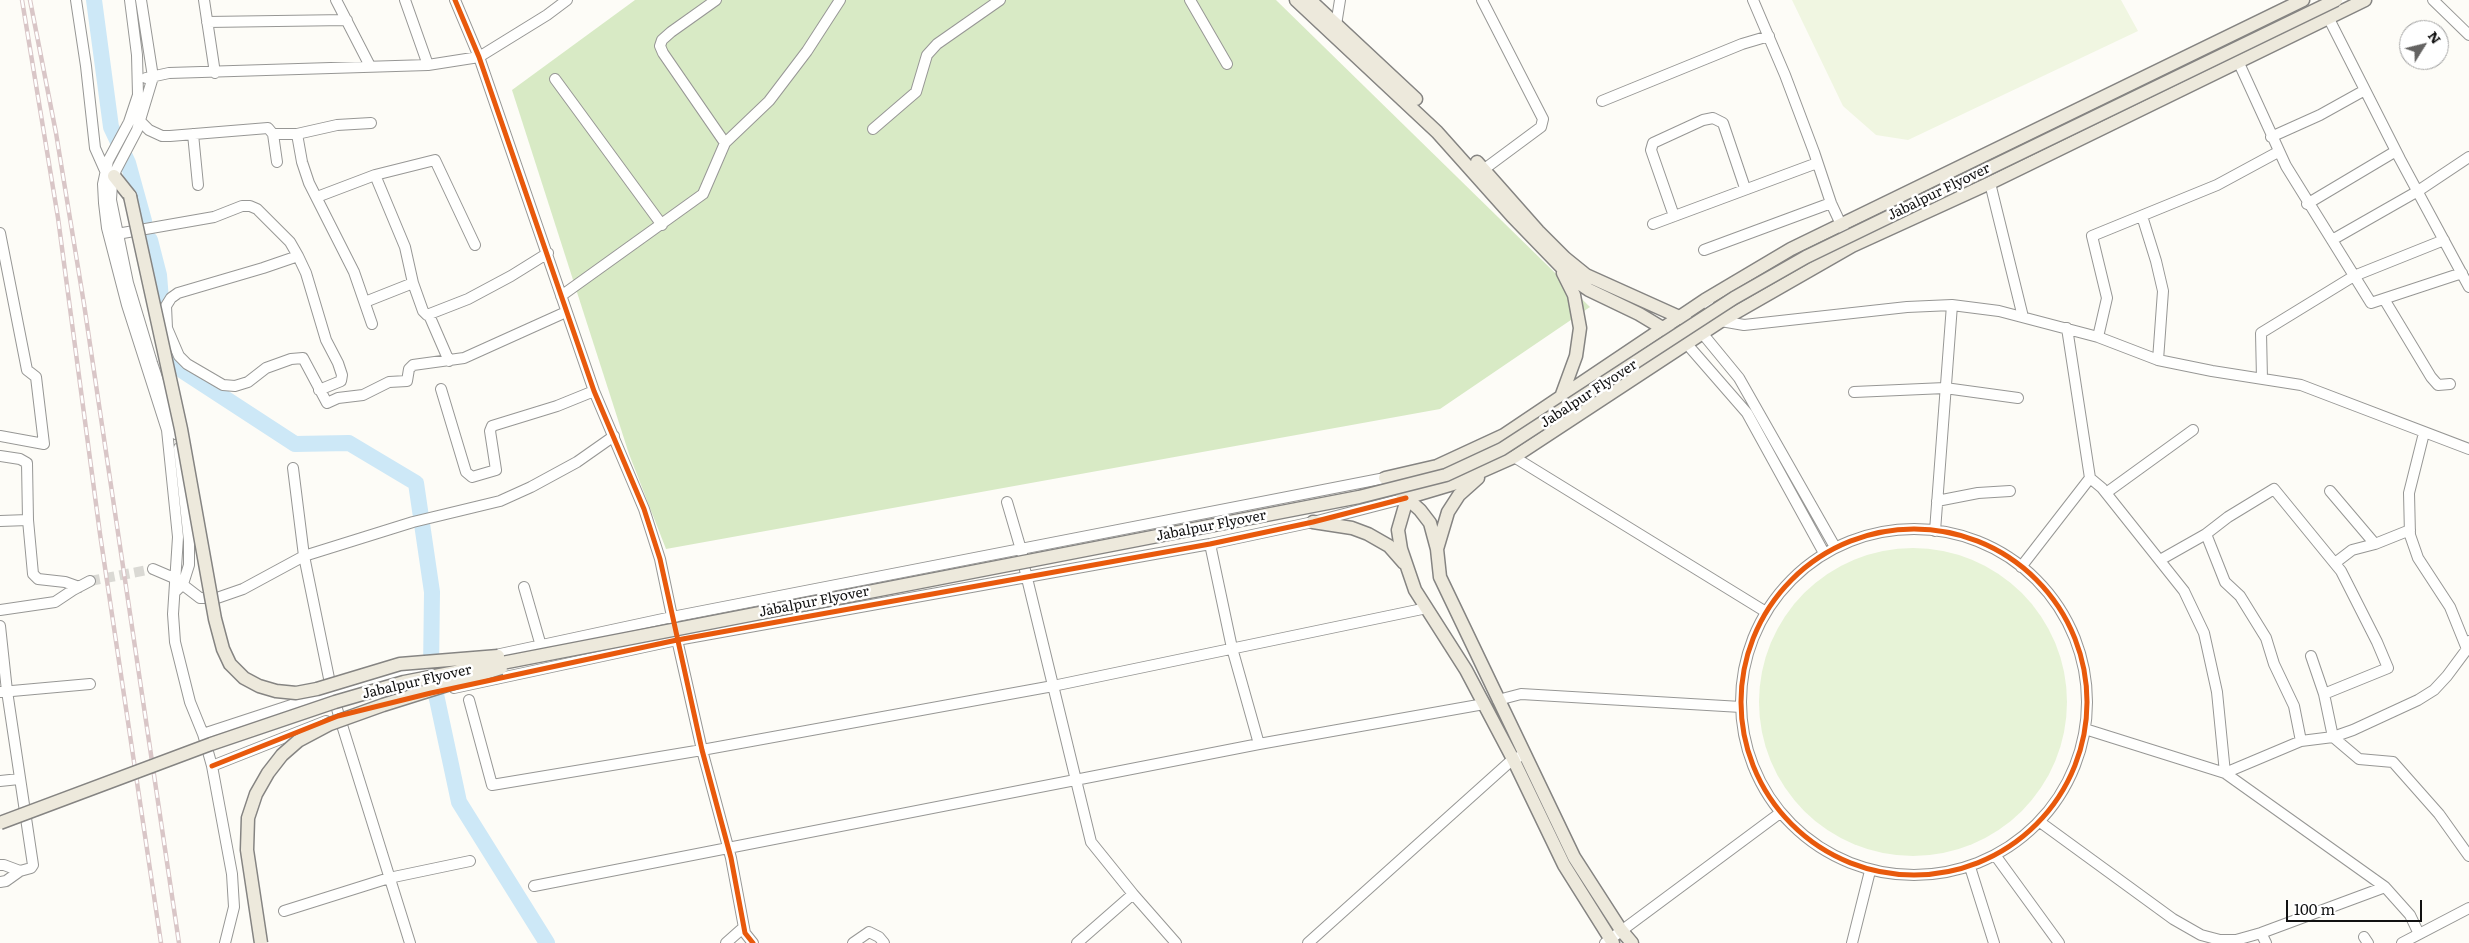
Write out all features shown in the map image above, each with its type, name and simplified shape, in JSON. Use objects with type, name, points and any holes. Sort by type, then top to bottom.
[{"type":"main road","points":[[1296,0],[1437,132],[1558,264],[1589,290],[1664,328],[1686,343]]},
{"type":"main road","points":[[1310,0],[1430,113],[1565,258],[1586,275],[1682,316],[1702,333]]},
{"type":"main road","points":[[1385,478],[1421,470],[1463,455],[1504,435],[1705,300],[1840,224],[2304,0]]},
{"type":"main road","name":"Jabalpur Flyover","points":[[0,824],[211,744],[334,702],[404,682],[1359,497],[1403,488],[1446,475],[1502,449],[1734,298],[1806,257],[2336,0]]},
{"type":"main road","points":[[1406,498],[1484,473],[1514,457],[1721,321],[1852,246],[1990,183],[2171,93],[2365,0]]},
{"type":"main road","points":[[2161,70],[2171,93]]},
{"type":"main road","points":[[112,176],[130,196],[181,429],[215,619],[223,650],[230,664],[244,678],[259,686],[276,691],[296,693],[317,689],[400,664],[498,656],[512,661]]},
{"type":"main road","points":[[1558,264],[1574,294],[1580,328],[1576,356],[1561,397]]},
{"type":"main road","points":[[1421,470],[1406,498],[1398,530],[1406,565],[1415,590],[1484,704],[1519,757],[1574,857],[1620,930],[1632,943]]},
{"type":"main road","points":[[1437,549],[1448,512],[1459,495],[1484,473]]},
{"type":"main road","points":[[1385,478],[1430,523],[1437,549],[1440,577],[1498,700],[1519,757],[1564,865],[1609,942]]},
{"type":"main road","points":[[1313,522],[1352,528],[1368,534],[1389,546],[1406,565]]},
{"type":"main road","points":[[261,943],[247,850],[248,818],[256,794],[268,773],[282,756],[305,736],[330,724],[383,705],[494,672],[512,661]]},
{"type":"street","points":[[76,0],[86,66],[95,148],[112,176]]},
{"type":"street","points":[[130,0],[139,80],[138,96],[129,122],[108,161],[112,176],[113,214],[152,363],[175,428],[189,541],[189,565],[179,581],[175,592],[173,614],[178,662],[212,766],[234,890],[234,907],[225,943]]},
{"type":"street","points":[[141,0],[153,77],[139,125],[103,193],[108,228],[138,346],[167,430],[178,537],[179,581]]},
{"type":"street","points":[[204,0],[215,73]]},
{"type":"street","points":[[336,0],[370,66]]},
{"type":"street","points":[[405,0],[428,65]]},
{"type":"street","points":[[456,0],[548,253],[594,392],[644,509],[657,550],[702,750],[728,849],[745,933],[753,943]]},
{"type":"street","points":[[139,80],[169,73],[428,65],[478,57],[547,15],[567,0]]},
{"type":"street","points":[[716,0],[671,32],[662,40],[660,46],[725,143]]},
{"type":"street","points":[[561,296],[703,194],[725,143],[769,101],[807,51],[840,0]]},
{"type":"street","points":[[1190,0],[1227,64]]},
{"type":"street","points":[[1336,25],[1340,0]]},
{"type":"street","points":[[1482,0],[1543,119],[1541,128],[1483,170]]},
{"type":"street","points":[[1753,0],[1769,36],[1831,203],[1852,246]]},
{"type":"street","points":[[2433,0],[2469,35]]},
{"type":"street","points":[[873,129],[916,92],[927,55],[937,44],[996,1]]},
{"type":"street","points":[[2328,18],[2396,151],[2469,287]]},
{"type":"street","points":[[207,22],[347,20]]},
{"type":"street","points":[[1602,100],[1742,44],[1769,36]]},
{"type":"street","points":[[2238,61],[2278,152],[2307,204],[2371,303],[2462,273]]},
{"type":"street","points":[[555,79],[662,225]]},
{"type":"street","points":[[2271,137],[2320,115],[2365,90]]},
{"type":"street","points":[[1674,216],[1651,150],[1653,143],[1703,120],[1713,118],[1724,123],[1745,188]]},
{"type":"street","points":[[273,134],[297,134],[337,125],[371,123]]},
{"type":"street","points":[[139,125],[162,136],[268,128],[273,134],[277,162]]},
{"type":"street","points":[[193,134],[198,185]]},
{"type":"street","points":[[297,134],[302,162],[354,272],[372,324]]},
{"type":"street","points":[[2307,204],[2396,151]]},
{"type":"street","points":[[2098,337],[2107,298],[2092,236],[2236,176],[2278,152]]},
{"type":"street","points":[[2332,240],[2418,191],[2469,157]]},
{"type":"street","points":[[317,197],[375,175],[432,161],[437,162],[475,245]]},
{"type":"street","points":[[1653,224],[1745,188],[1817,163]]},
{"type":"street","points":[[375,175],[405,247],[413,284],[423,310],[429,315],[449,361]]},
{"type":"street","points":[[1990,183],[2023,317]]},
{"type":"street","points":[[1704,250],[1831,203]]},
{"type":"street","points":[[117,234],[206,218],[242,206],[250,206],[273,224],[290,242],[306,273],[324,332],[342,375],[340,381],[319,390]]},
{"type":"street","points":[[2142,216],[2163,291],[2158,360]]},
{"type":"street","points":[[0,233],[27,370],[36,377],[44,444],[0,436]]},
{"type":"street","points":[[2262,379],[2261,333],[2354,276],[2444,240]]},
{"type":"street","points":[[429,315],[511,276],[548,253]]},
{"type":"street","points":[[298,256],[178,293],[171,298],[166,306],[167,328],[179,356],[187,364],[222,385],[235,386],[248,382],[266,368],[299,358],[306,360],[327,403],[338,398],[356,397],[389,382],[407,381],[408,369],[412,364],[464,358],[566,312]]},
{"type":"street","points":[[365,302],[413,284]]},
{"type":"street","points":[[2384,299],[2431,377],[2438,385],[2450,384]]},
{"type":"street","points":[[1705,300],[1721,321],[1744,325],[1907,307],[1952,304],[2023,317],[2098,337],[2158,360],[2301,385],[2469,449]]},
{"type":"street","points":[[1935,531],[1952,304]]},
{"type":"street","points":[[2068,328],[2090,478],[2106,492],[2184,591],[2204,633],[2217,692],[2225,773]]},
{"type":"street","points":[[1702,333],[1739,378],[1835,547]]},
{"type":"street","points":[[1686,343],[1747,413],[1824,553]]},
{"type":"street","points":[[1854,392],[1946,388],[2018,398]]},
{"type":"street","points":[[441,390],[466,472],[468,476],[472,477],[496,470],[490,431],[492,426],[557,406],[594,392]]},
{"type":"street","points":[[2106,492],[2193,430]]},
{"type":"street","points":[[2225,773],[2301,741],[2333,737],[2418,700],[2434,690],[2468,645],[2446,599],[2418,558],[2410,530],[2409,493],[2424,433]]},
{"type":"street","points":[[153,569],[179,581],[200,598],[217,598],[243,589],[304,556],[413,522],[500,501],[531,487],[577,462],[614,436]]},
{"type":"street","points":[[0,456],[20,459],[27,463],[28,520],[33,574],[36,578],[65,582],[79,587]]},
{"type":"street","points":[[1514,457],[1766,612]]},
{"type":"street","points":[[293,468],[304,556],[332,693],[410,943]]},
{"type":"street","points":[[202,734],[332,693],[452,663],[541,646],[672,617],[1385,478]]},
{"type":"street","points":[[2021,567],[2090,478]]},
{"type":"street","points":[[2160,560],[2206,534],[2228,517],[2274,489],[2335,563],[2369,625],[2388,668],[2324,694]]},
{"type":"street","points":[[1937,501],[1978,493],[2010,491]]},
{"type":"street","points":[[2330,491],[2375,544]]},
{"type":"street","points":[[212,766],[338,716],[431,693],[677,640],[1210,544],[1313,522],[1406,498]]},
{"type":"street","points":[[1007,502],[1021,548],[1026,576],[1091,842],[1176,943]]},
{"type":"street","points":[[0,521],[28,520]]},
{"type":"street","points":[[1911,528],[1955,533],[1997,549],[2033,576],[2061,610],[2080,651],[2088,695],[2084,740],[2069,782],[2040,822],[2010,848],[1970,867],[1937,875],[1903,876],[1870,870],[1820,849],[1780,813],[1754,770],[1741,721],[1741,707],[1742,671],[1758,623],[1786,582],[1824,553],[1835,547],[1867,534],[1911,528]]},
{"type":"street","points":[[2335,563],[2352,550],[2375,544],[2410,530]]},
{"type":"street","points":[[2206,534],[2225,582],[2240,596],[2266,638],[2274,664],[2294,706],[2301,741]]},
{"type":"street","points":[[1210,544],[1232,648],[1259,744]]},
{"type":"street","points":[[0,610],[55,602],[90,581]]},
{"type":"street","points":[[524,587],[541,646]]},
{"type":"street","points":[[469,700],[492,785],[702,750],[1053,686],[1427,608]]},
{"type":"street","points":[[0,626],[3,691],[33,865],[31,868],[20,872],[6,881],[0,882]]},
{"type":"street","points":[[2310,656],[2324,694],[2333,737],[2359,760],[2393,762],[2439,814],[2469,856]]},
{"type":"street","points":[[3,691],[90,684]]},
{"type":"street","points":[[1498,700],[1520,694],[1741,707]]},
{"type":"street","points":[[534,886],[1259,744],[1484,704]]},
{"type":"street","points":[[2085,729],[2225,773],[2385,887],[2410,915],[2416,938]]},
{"type":"street","points":[[1308,943],[1519,757]]},
{"type":"street","points":[[0,781],[19,779]]},
{"type":"street","points":[[1609,942],[1620,930],[1780,813]]},
{"type":"street","points":[[2040,822],[2173,919],[2201,935],[2228,940],[2261,933],[2385,887]]},
{"type":"street","points":[[1995,855],[2059,943]]},
{"type":"street","points":[[284,911],[389,878],[470,861]]},
{"type":"street","points":[[0,865],[4,864],[20,872]]},
{"type":"street","points":[[1970,867],[1994,943]]},
{"type":"street","points":[[1852,943],[1870,870]]},
{"type":"street","points":[[1077,943],[1133,894]]},
{"type":"street","points":[[2402,943],[2416,938],[2469,908]]},
{"type":"street","points":[[726,943],[744,927]]},
{"type":"street","points":[[853,943],[869,932],[879,937],[884,943]]},
{"type":"street","points":[[2261,933],[2266,943]]},
{"type":"green space","points":[[635,0],[1276,0],[1590,307],[1440,409],[666,549],[629,454],[512,90]]},
{"type":"green space","points":[[1792,0],[2121,0],[2138,31],[1908,140],[1876,135],[1843,106]]},
{"type":"green space","points":[[1913,548],[1943,551],[1972,560],[1998,574],[2022,593],[2041,617],[2055,643],[2064,672],[2067,702],[2064,732],[2055,761],[2041,787],[2022,811],[1998,830],[1972,844],[1943,853],[1913,856],[1883,853],[1854,844],[1828,830],[1804,811],[1785,787],[1771,761],[1762,732],[1759,702],[1762,672],[1771,643],[1785,617],[1804,593],[1828,574],[1854,560],[1883,551]]},
{"type":"waterway","points":[[94,0],[111,127],[128,163],[144,221]]},
{"type":"waterway","points":[[150,240],[159,275],[164,337],[183,371],[295,444],[349,443],[416,483],[432,592],[431,671],[459,802],[547,943]]},
{"type":"tunnel","points":[[90,581],[153,569]]},
{"type":"railway","points":[[22,0],[58,218],[100,534],[161,943]]},
{"type":"railway","points":[[30,0],[56,133],[84,304],[179,943]]},
{"type":"cycle path","points":[[455,0],[479,57],[594,391],[644,509],[660,559],[702,750],[731,858],[745,933],[753,943]]},
{"type":"cycle path","points":[[212,766],[338,716],[431,693],[677,640],[1210,544],[1313,522],[1406,498]]},
{"type":"cycle path","points":[[1914,529],[1948,532],[1964,536],[1996,549],[2024,568],[2048,592],[2067,620],[2080,652],[2084,668],[2087,702],[2084,736],[2080,752],[2067,784],[2048,812],[2024,836],[1996,855],[1964,868],[1948,872],[1914,875],[1880,872],[1864,868],[1832,855],[1804,836],[1780,812],[1761,784],[1748,752],[1744,736],[1741,702],[1744,668],[1748,652],[1761,620],[1780,592],[1804,568],[1832,549],[1864,536],[1880,532],[1914,529]]}]
